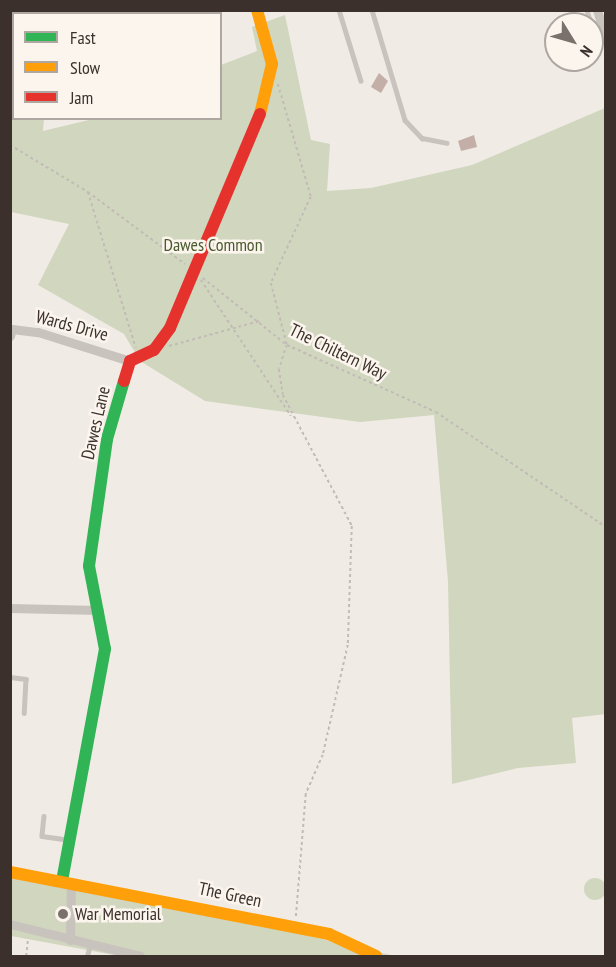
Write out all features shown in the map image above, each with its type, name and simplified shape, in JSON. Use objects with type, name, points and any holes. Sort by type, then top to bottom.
[{"type":"street","points":[[134,359],[154,350],[196,273],[260,116],[272,64],[256,10]]},
{"type":"street","points":[[597,10],[606,40]]},
{"type":"street","name":"Wards Drive","points":[[11,331],[77,342],[134,359]]},
{"type":"street","name":"Dawes Lane","points":[[67,882],[70,840],[105,649],[89,566],[107,439],[134,359]]},
{"type":"street","points":[[10,608],[99,610]]},
{"type":"street","name":"The Green","points":[[10,872],[329,933],[376,957]]},
{"type":"street","points":[[67,882],[70,940]]},
{"type":"street","points":[[10,924],[140,957]]},
{"type":"lane","points":[[339,10],[361,81]]},
{"type":"lane","points":[[372,10],[405,120],[422,138],[447,143]]},
{"type":"lane","points":[[10,677],[26,679],[24,713]]},
{"type":"lane","points":[[45,816],[42,836],[70,840]]},
{"type":"lane","points":[[87,957],[90,945]]},
{"type":"path","points":[[272,64],[311,197],[271,283],[287,345],[279,369],[295,422]]},
{"type":"path","name":"The Chiltern Way","points":[[10,145],[88,192],[261,320],[287,345],[436,412],[606,527]]},
{"type":"path","points":[[88,192],[134,359]]},
{"type":"path","points":[[196,273],[295,422],[351,526],[348,645],[323,754],[306,794],[295,927]]},
{"type":"path","points":[[154,350],[261,320]]},
{"type":"path","points":[[26,957],[28,928]]},
{"type":"green space","name":"Dawes Common","points":[[10,11],[53,11],[12,12],[12,120],[44,120],[43,131],[89,120],[222,120],[222,65],[257,51],[252,27],[285,15],[311,140],[330,144],[327,191],[371,188],[472,165],[605,108],[606,714],[572,718],[576,763],[518,768],[452,784],[448,582],[434,415],[360,422],[205,401],[140,361],[124,334],[38,285],[69,224],[11,212]]},
{"type":"green space","points":[[10,875],[152,899],[395,956],[120,956],[11,936]]},
{"type":"green space","points":[[595,878],[603,881],[606,889],[603,897],[595,900],[587,897],[584,889],[587,881]]},
{"type":"building","points":[[379,73],[388,81],[381,93],[371,87]]},
{"type":"building","points":[[474,135],[477,147],[461,151],[458,141]]},
{"type":"traffic: fast","points":[[62,881],[105,649],[89,566],[107,439],[124,381]]},
{"type":"traffic: slow","points":[[257,10],[272,64],[260,114]]},
{"type":"traffic: slow","points":[[10,872],[329,934],[376,956]]},
{"type":"traffic: jam","points":[[124,381],[130,361],[154,350],[170,328],[260,114]]},
{"type":"place","name":"War Memorial","points":[[63,914]]}]
